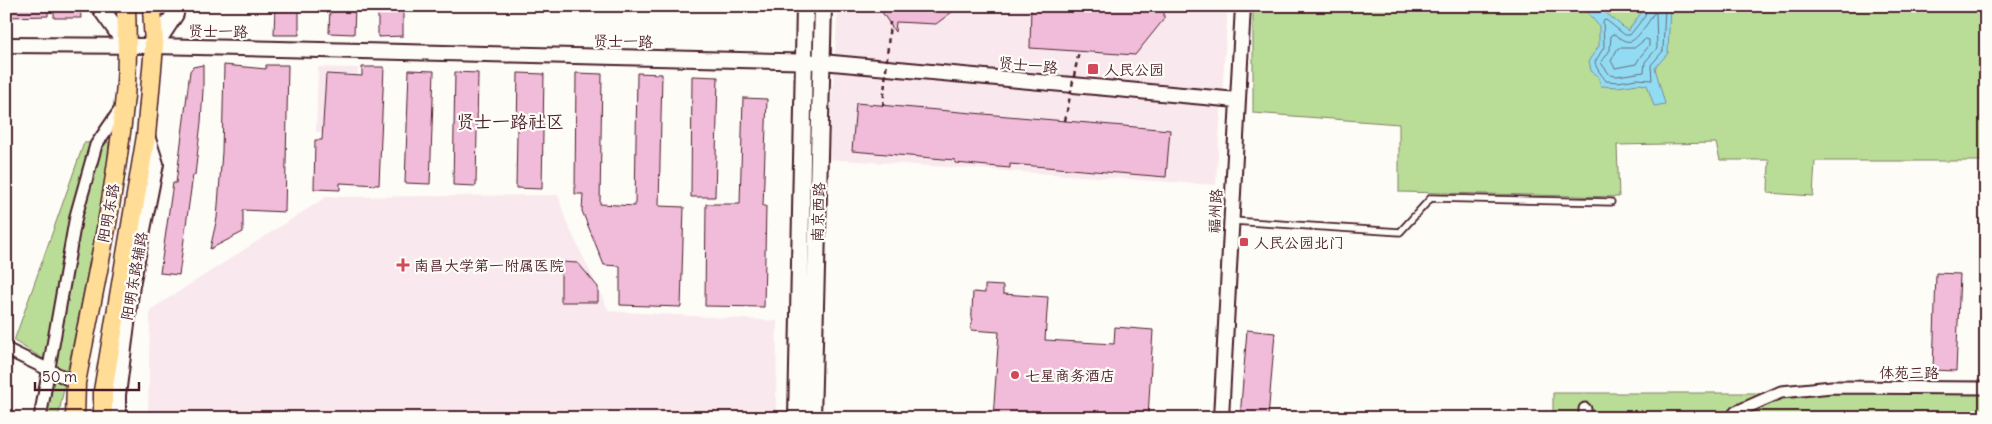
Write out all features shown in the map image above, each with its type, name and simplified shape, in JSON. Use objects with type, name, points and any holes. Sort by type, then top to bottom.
[{"type":"main road","points":[[102,6],[102,10],[127,45]]},
{"type":"main road","name":"阳明东路","points":[[75,418],[76,383],[117,166],[125,104],[126,6]]},
{"type":"main road","name":"阳明东路","points":[[103,418],[103,391],[146,136],[154,46],[152,6]]},
{"type":"main road","points":[[154,46],[175,14],[174,6]]},
{"type":"main road","name":"南京西路","points":[[797,418],[805,6]]},
{"type":"main road","name":"南京西路","points":[[812,418],[823,6]]},
{"type":"main road","name":"阳明东路辅路","points":[[117,418],[117,395],[131,285],[155,164],[146,136]]},
{"type":"street","name":"福州路","points":[[1220,418],[1243,6]]},
{"type":"street","name":"贤士一路","points":[[6,45],[127,45],[822,62],[1237,100]]},
{"type":"street","points":[[40,418],[76,216],[96,145],[125,104]]},
{"type":"street","points":[[6,349],[76,383]]},
{"type":"street","name":"体苑三路","points":[[1731,418],[1736,412],[1781,392],[1832,387],[1986,388]]},
{"type":"lane","points":[[1231,220],[1400,232],[1431,198],[1611,202]]},
{"type":"path","points":[[884,106],[890,22]]},
{"type":"path","points":[[1065,121],[1079,51]]},
{"type":"shaded area","points":[[838,6],[1228,6],[1216,185],[828,159]]},
{"type":"shaded area","points":[[318,67],[358,68],[356,134],[316,132]]},
{"type":"shaded area","name":"南昌大学第一附属医院","points":[[558,195],[566,221],[609,311],[777,321],[776,418],[148,418],[150,310],[326,197]]},
{"type":"green space","points":[[1253,6],[1986,6],[1986,161],[1815,161],[1813,196],[1768,193],[1769,160],[1720,160],[1716,143],[1617,145],[1619,197],[1399,192],[1399,124],[1253,113]]},
{"type":"green space","points":[[109,142],[106,180],[58,418],[43,418],[52,366],[14,341],[84,143]]},
{"type":"green space","points":[[1808,391],[1986,392],[1986,418],[1553,418],[1553,393],[1803,393]]},
{"type":"water","points":[[1642,6],[1670,6],[1668,53],[1655,68],[1665,104],[1654,106],[1647,85],[1601,86],[1598,76],[1591,71],[1589,60],[1599,46],[1599,26],[1586,11],[1600,8],[1628,31],[1641,13]]},
{"type":"building","points":[[8,6],[48,6],[48,16],[8,17]]},
{"type":"building","points":[[54,6],[80,6],[81,18],[54,18]]},
{"type":"building","points":[[275,6],[299,6],[299,35],[274,35]]},
{"type":"building","points":[[330,6],[355,6],[354,34],[329,33]]},
{"type":"building","points":[[378,6],[403,6],[403,36],[378,37]]},
{"type":"building","points":[[878,6],[960,6],[936,24],[896,22],[895,32]]},
{"type":"building","points":[[1031,6],[1164,6],[1164,19],[1135,55],[1030,48]]},
{"type":"building","points":[[203,65],[201,122],[195,175],[193,175],[179,275],[160,273],[173,183],[176,183],[190,71],[193,67]]},
{"type":"building","points":[[224,65],[266,69],[266,65],[288,65],[285,212],[243,210],[243,232],[210,249],[217,218],[222,152]]},
{"type":"building","points":[[362,67],[384,67],[379,185],[340,183],[340,190],[314,189],[315,140],[322,140],[326,74],[362,76]]},
{"type":"building","points":[[409,70],[434,71],[430,184],[405,183]]},
{"type":"building","points":[[455,72],[478,73],[476,186],[453,185]]},
{"type":"building","points":[[518,73],[544,74],[542,189],[516,188]]},
{"type":"building","points":[[576,73],[602,74],[600,204],[635,206],[637,73],[662,74],[659,206],[684,207],[681,307],[620,305],[620,266],[604,265],[582,211],[583,194],[575,194]]},
{"type":"building","points":[[692,76],[718,77],[715,197],[691,197]]},
{"type":"building","points":[[743,98],[767,99],[763,206],[766,206],[764,307],[705,306],[706,204],[740,204]]},
{"type":"building","points":[[856,103],[1170,130],[1166,177],[1010,164],[1010,168],[955,163],[955,160],[852,151]]},
{"type":"building","points":[[561,262],[578,263],[598,287],[598,302],[561,302]]},
{"type":"building","points":[[1936,273],[1960,274],[1956,371],[1933,370]]},
{"type":"building","points":[[985,285],[1003,286],[1003,294],[1048,297],[1045,340],[1114,344],[1115,327],[1153,330],[1148,418],[1120,418],[1031,411],[1030,418],[993,418],[999,332],[971,330],[973,292],[985,293]]},
{"type":"building","points":[[1247,330],[1275,333],[1268,418],[1240,418]]},
{"type":"place","name":"人民公园","points":[[1093,69]]},
{"type":"place","name":"人民公园北门","points":[[1244,242]]},
{"type":"place","name":"南昌大学第一附属医院","points":[[403,265]]},
{"type":"place","name":"七星商务酒店","points":[[1015,375]]},
{"type":"district","name":"贤士一路社区","points":[[510,121]]}]
